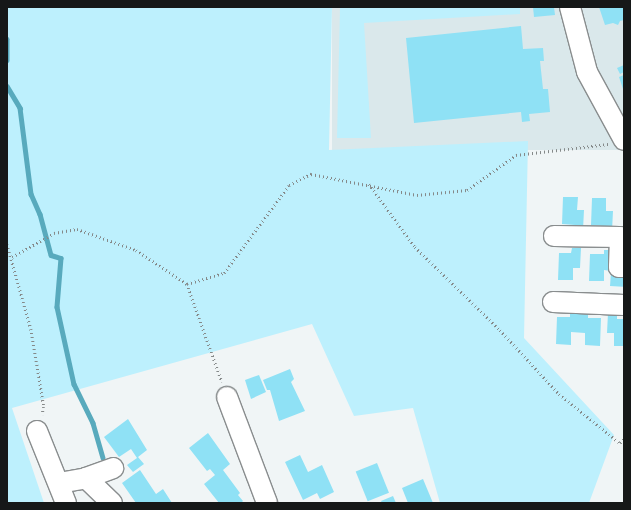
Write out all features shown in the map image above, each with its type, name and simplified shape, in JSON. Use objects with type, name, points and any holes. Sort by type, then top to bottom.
[{"type":"street","points":[[570,7],[587,72],[620,142]]},
{"type":"street","points":[[554,236],[620,237],[619,266],[624,267]]},
{"type":"street","points":[[553,302],[624,305]]},
{"type":"street","points":[[227,397],[267,503]]},
{"type":"street","points":[[37,431],[66,503]]},
{"type":"street","points":[[59,483],[86,478],[113,468]]},
{"type":"street","points":[[86,478],[112,503]]},
{"type":"path","points":[[187,284],[224,273],[288,185],[311,174],[369,184],[417,195],[466,190],[516,155],[620,142]]},
{"type":"path","points":[[369,184],[415,247],[500,330],[559,394],[620,443],[624,438]]},
{"type":"path","points":[[12,257],[54,233],[77,229],[136,250],[187,284],[227,397]]},
{"type":"path","points":[[7,244],[12,257],[31,329],[44,408],[37,431]]},
{"type":"shaded area","points":[[7,7],[332,7],[329,150],[528,141],[524,338],[614,435],[589,503],[440,503],[413,408],[354,416],[312,324],[12,408],[44,503],[7,503]]},
{"type":"shaded area","points":[[332,7],[624,7],[624,150],[332,150]]},
{"type":"shaded area","points":[[340,7],[520,7],[520,14],[364,23],[371,138],[337,138]]},
{"type":"building","points":[[533,7],[554,7],[555,15],[534,17]]},
{"type":"building","points":[[599,7],[624,7],[624,20],[620,21],[618,25],[613,23],[605,25]]},
{"type":"building","points":[[521,26],[523,49],[543,48],[544,61],[540,61],[543,89],[548,89],[550,112],[529,114],[530,121],[522,122],[521,112],[414,123],[406,38]]},
{"type":"building","points":[[624,65],[624,72],[620,74],[617,68]]},
{"type":"building","points":[[624,75],[624,92],[619,77]]},
{"type":"building","points":[[563,197],[578,197],[577,210],[584,210],[583,230],[575,230],[575,225],[562,224]]},
{"type":"building","points":[[592,198],[606,198],[606,211],[613,211],[612,231],[603,231],[603,226],[591,225]]},
{"type":"building","points":[[572,248],[581,248],[580,268],[573,268],[573,280],[558,280],[559,253],[571,253]]},
{"type":"building","points":[[604,250],[611,250],[611,271],[604,270],[604,281],[589,281],[590,254],[604,254]]},
{"type":"building","points":[[611,272],[624,273],[623,287],[610,286]]},
{"type":"building","points":[[570,311],[588,312],[588,318],[601,318],[600,346],[585,345],[585,333],[571,332],[571,345],[556,344],[557,317],[570,317]]},
{"type":"building","points":[[608,313],[617,313],[617,319],[624,319],[624,346],[614,346],[614,333],[607,333]]},
{"type":"building","points":[[290,369],[294,379],[291,382],[305,411],[279,421],[270,390],[267,390],[263,380]]},
{"type":"building","points":[[259,375],[266,392],[251,399],[245,380]]},
{"type":"building","points":[[128,419],[147,450],[138,457],[144,464],[133,472],[127,465],[137,458],[131,449],[119,457],[104,437]]},
{"type":"building","points":[[208,433],[230,464],[223,470],[240,493],[238,495],[243,501],[241,503],[219,503],[204,484],[215,475],[210,469],[207,471],[189,448]]},
{"type":"building","points":[[300,455],[308,472],[322,465],[334,492],[320,499],[317,493],[303,500],[285,462]]},
{"type":"building","points":[[377,463],[389,493],[368,501],[356,472]]},
{"type":"building","points":[[140,470],[156,494],[163,489],[172,503],[136,503],[122,483]]},
{"type":"building","points":[[423,479],[433,503],[408,503],[402,488]]},
{"type":"building","points":[[393,496],[396,503],[382,503],[381,501]]},
{"type":"waterway","points":[[7,39],[7,60]]},
{"type":"waterway","points":[[7,86],[20,108],[31,194],[40,214],[51,255],[61,258],[57,307],[74,384],[93,423],[103,458]]}]
